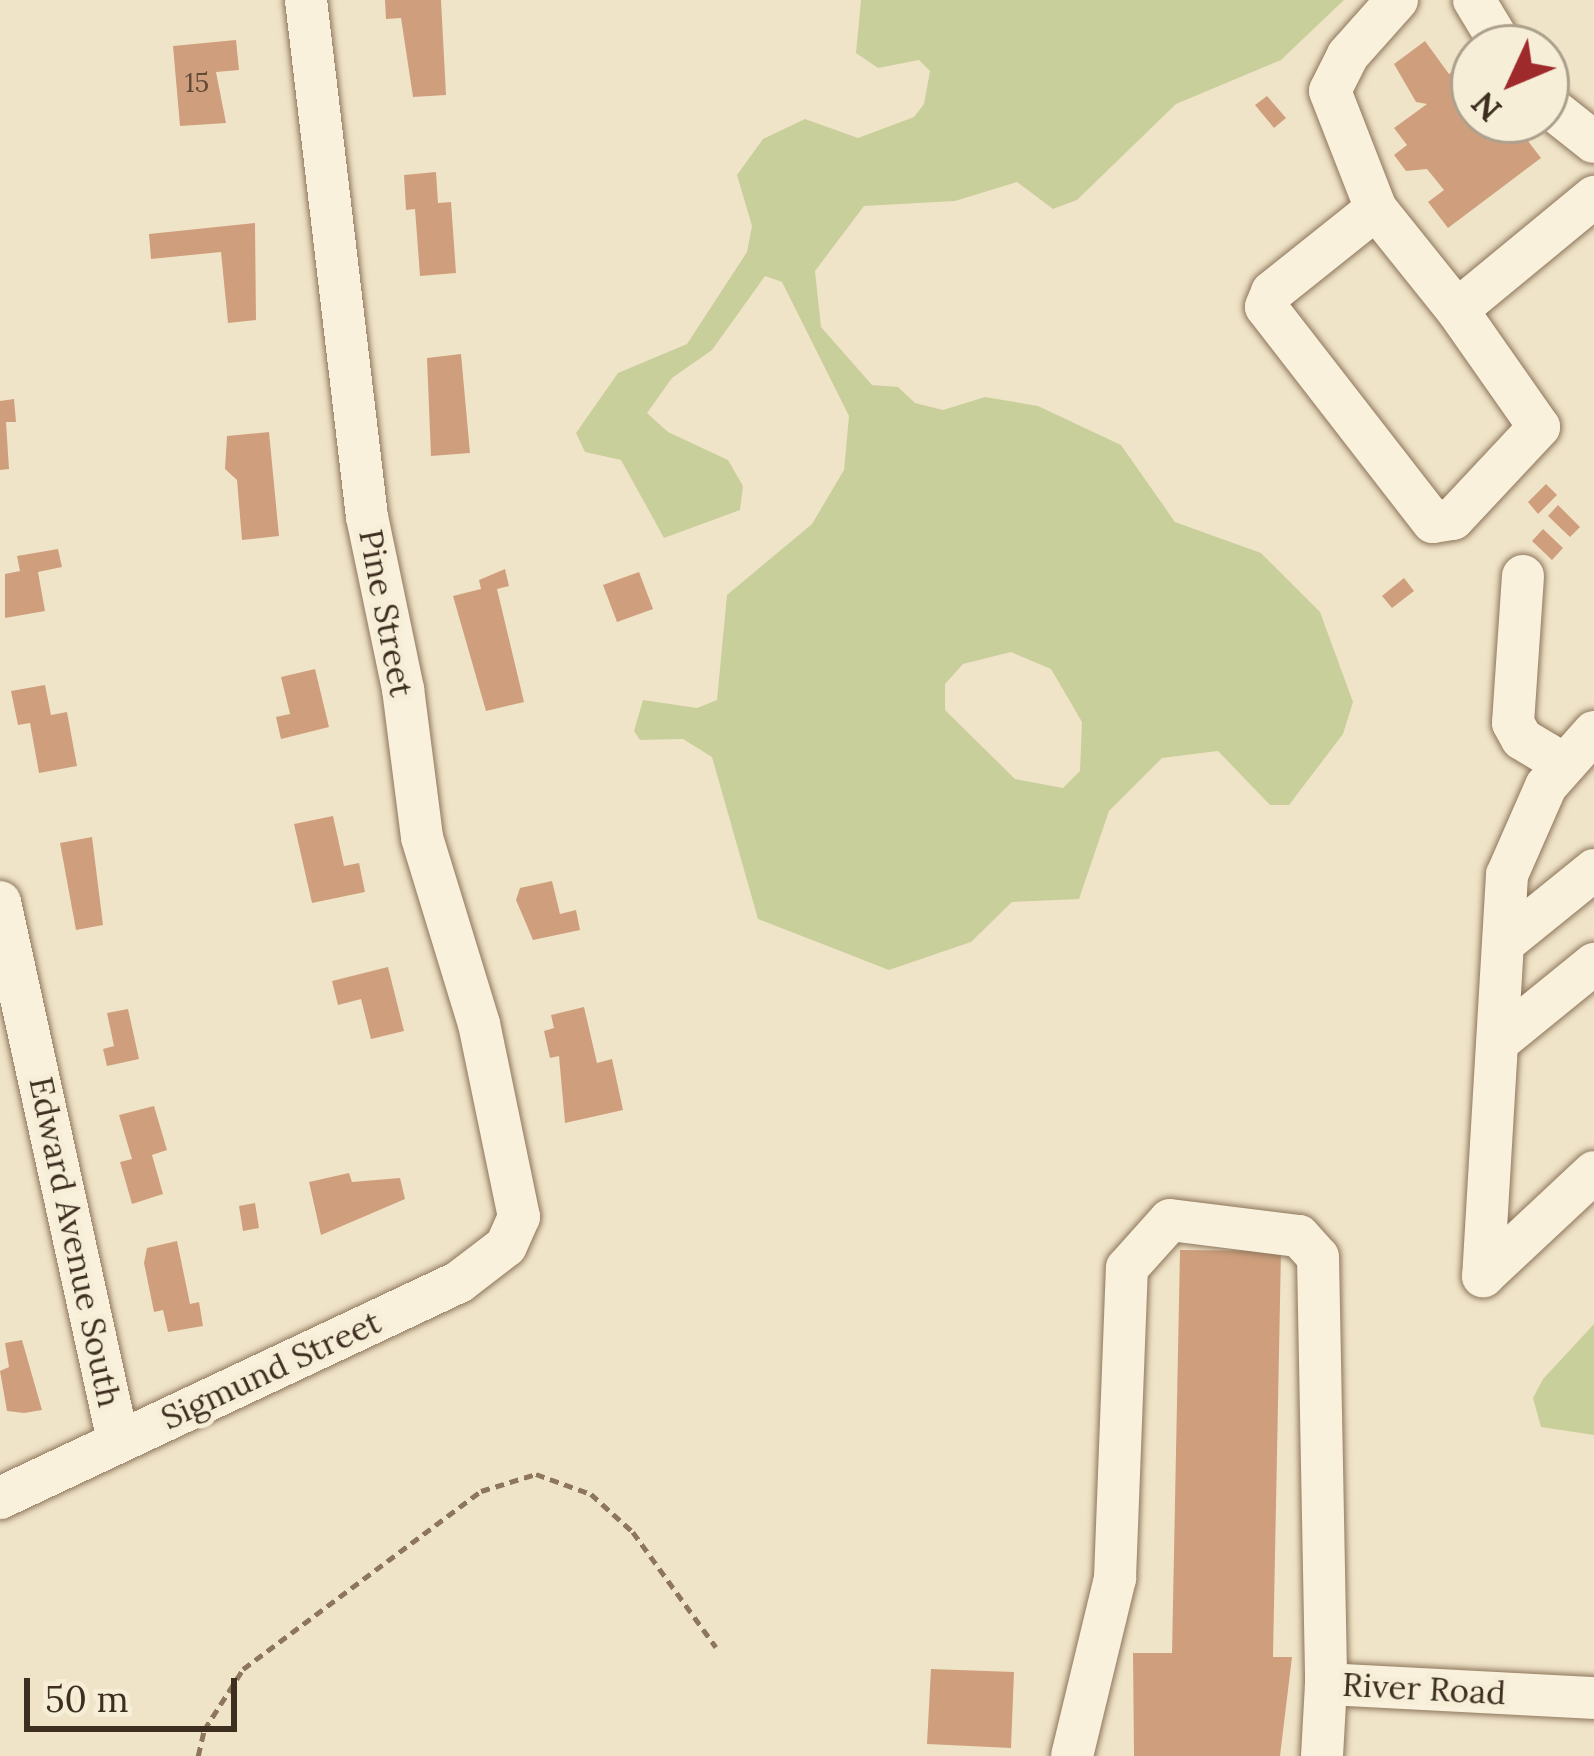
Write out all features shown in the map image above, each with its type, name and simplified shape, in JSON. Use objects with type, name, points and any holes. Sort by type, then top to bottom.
[{"type":"street","name":"Pine Street","points":[[306,0],[367,518],[404,689],[422,837],[479,1024],[519,1216]]},
{"type":"street","points":[[1376,209],[1272,292],[1266,310],[1440,524],[1534,438],[1539,424],[1376,209],[1330,91],[1348,55],[1397,0]]},
{"type":"street","points":[[1570,123],[1594,142]]},
{"type":"street","points":[[1457,310],[1594,197]]},
{"type":"street","points":[[1523,575],[1514,727],[1564,764]]},
{"type":"street","points":[[1594,732],[1564,764],[1512,854],[1483,1276],[1594,1172]]},
{"type":"street","points":[[1504,944],[1594,870]]},
{"type":"street","name":"Edward Avenue South","points":[[0,902],[118,1441]]},
{"type":"street","points":[[1498,1042],[1594,964]]},
{"type":"street","name":"Sigmund Street","points":[[0,1498],[459,1282],[506,1246],[519,1216]]},
{"type":"street","points":[[1072,1756],[1114,1578],[1127,1268],[1170,1220],[1299,1236],[1318,1257],[1327,1684]]},
{"type":"street","name":"River Road","points":[[1322,1756],[1327,1684],[1594,1699]]},
{"type":"path","points":[[198,1756],[204,1730],[243,1669],[481,1491],[536,1474],[591,1494],[633,1532],[716,1647]]},
{"type":"green space","points":[[861,0],[1344,0],[1281,60],[1176,104],[1077,200],[1053,209],[1017,182],[955,201],[864,206],[815,271],[821,327],[872,385],[898,387],[915,403],[943,410],[985,397],[1038,406],[1121,445],[1175,522],[1261,553],[1320,612],[1353,702],[1343,734],[1289,805],[1270,805],[1218,751],[1162,758],[1109,811],[1079,899],[1012,902],[971,942],[889,970],[758,919],[712,757],[683,739],[640,740],[634,731],[643,700],[697,708],[717,700],[727,595],[812,524],[844,470],[849,416],[782,282],[765,276],[712,350],[672,378],[647,413],[668,432],[728,460],[743,486],[740,510],[664,538],[621,460],[585,452],[576,433],[618,373],[687,344],[747,252],[752,226],[737,175],[763,139],[805,119],[858,138],[914,117],[924,104],[930,71],[919,60],[878,68],[856,53]],"holes":[[[1011,652],[1051,669],[1082,722],[1080,771],[1063,788],[1015,779],[945,710],[945,684],[963,664]]]},
{"type":"green space","points":[[1594,1324],[1594,1435],[1541,1427],[1533,1398],[1543,1379]]},
{"type":"building","points":[[385,0],[441,0],[446,95],[413,97],[401,18],[386,19]]},
{"type":"building","points":[[236,40],[239,70],[216,72],[226,123],[180,126],[173,46]]},
{"type":"building","points":[[1425,41],[1450,73],[1450,144],[1530,144],[1541,158],[1448,228],[1428,202],[1444,190],[1427,169],[1406,171],[1394,155],[1407,145],[1394,128],[1427,104],[1416,102],[1394,64]]},
{"type":"building","points":[[1267,96],[1286,118],[1274,128],[1255,105]]},
{"type":"building","points":[[436,172],[438,203],[451,202],[456,273],[420,276],[415,209],[406,210],[404,175]]},
{"type":"building","points":[[255,223],[256,320],[228,323],[221,252],[151,259],[149,234]]},
{"type":"building","points":[[461,354],[470,453],[431,456],[427,358]]},
{"type":"building","points":[[14,399],[16,422],[6,422],[9,469],[0,470],[0,401]]},
{"type":"building","points":[[269,432],[279,536],[242,540],[237,480],[225,469],[227,436]]},
{"type":"building","points":[[1546,484],[1557,495],[1538,514],[1528,502]]},
{"type":"building","points":[[1558,505],[1580,527],[1570,537],[1548,516]]},
{"type":"building","points":[[1543,529],[1563,548],[1552,560],[1532,541]]},
{"type":"building","points":[[58,549],[62,567],[38,572],[45,611],[5,618],[5,574],[20,571],[17,556]]},
{"type":"building","points":[[505,569],[509,586],[497,589],[524,702],[486,711],[453,596],[481,589],[479,580]]},
{"type":"building","points":[[639,572],[653,609],[617,622],[603,585]]},
{"type":"building","points":[[1404,578],[1414,591],[1392,608],[1382,596]]},
{"type":"building","points":[[315,669],[329,727],[281,739],[276,717],[290,714],[281,677]]},
{"type":"building","points":[[45,685],[51,715],[67,712],[77,766],[39,773],[30,723],[18,725],[11,691]]},
{"type":"building","points":[[333,816],[344,866],[359,863],[365,892],[312,903],[294,824]]},
{"type":"building","points":[[92,837],[103,925],[76,930],[60,843]]},
{"type":"building","points":[[552,881],[560,914],[576,910],[580,930],[533,940],[516,900],[520,888]]},
{"type":"building","points":[[388,967],[404,1031],[371,1039],[361,999],[338,1005],[332,981]]},
{"type":"building","points":[[584,1007],[597,1063],[612,1059],[623,1110],[565,1123],[559,1056],[550,1058],[544,1031],[554,1028],[551,1015]]},
{"type":"building","points":[[128,1009],[139,1059],[107,1066],[103,1049],[114,1046],[107,1013]]},
{"type":"building","points":[[154,1106],[167,1150],[152,1155],[163,1194],[132,1204],[120,1162],[132,1159],[119,1115]]},
{"type":"building","points":[[349,1173],[352,1182],[400,1178],[405,1199],[321,1235],[309,1182]]},
{"type":"building","points":[[255,1203],[259,1228],[243,1231],[239,1206]]},
{"type":"building","points":[[177,1241],[190,1304],[199,1302],[203,1326],[168,1332],[163,1310],[154,1312],[144,1263],[147,1248]]},
{"type":"building","points":[[1180,1250],[1281,1251],[1273,1657],[1292,1657],[1280,1756],[1134,1756],[1133,1653],[1172,1653]]},
{"type":"building","points":[[22,1340],[42,1410],[24,1413],[7,1411],[0,1371],[9,1367],[5,1343]]},
{"type":"building","points":[[931,1669],[1014,1672],[1011,1748],[927,1744]]}]
